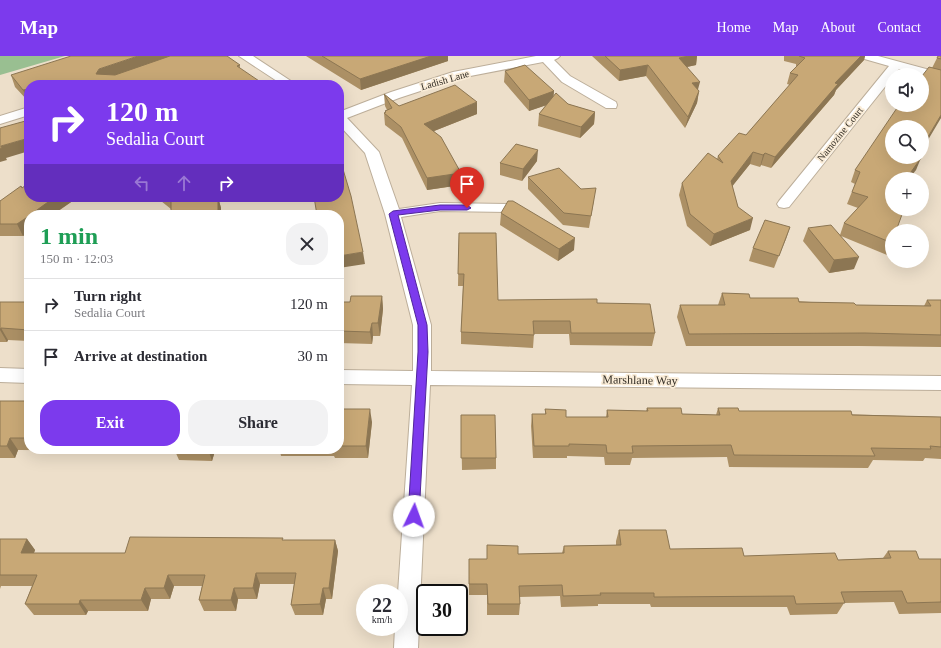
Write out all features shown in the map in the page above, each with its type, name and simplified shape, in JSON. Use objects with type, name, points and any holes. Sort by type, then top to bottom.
[{"type":"street","points":[[245,56],[283,80]]},
{"type":"street","points":[[865,56],[941,77]]},
{"type":"street","points":[[550,57],[566,79],[611,105]]},
{"type":"street","name":"Ladish Lane","points":[[344,114],[395,95],[457,75],[550,57]]},
{"type":"street","name":"Namozine Court","points":[[784,204],[896,64]]},
{"type":"street","points":[[0,120],[24,113]]},
{"type":"street","points":[[344,121],[372,152],[393,214],[422,325],[422,377],[406,648]]},
{"type":"street","points":[[393,214],[440,207],[508,208]]},
{"type":"street","points":[[0,375],[24,376]]},
{"type":"street","name":"Marshlane Way","points":[[344,377],[941,383]]},
{"type":"green space","points":[[0,56],[65,56],[0,75]]},
{"type":"building","points":[[71,56],[138,56],[99,69],[96,74],[115,75],[170,56],[227,56],[240,65],[237,66],[258,80],[24,80],[23,90],[11,75]]},
{"type":"building","points":[[322,56],[431,56],[360,79]]},
{"type":"building","points":[[605,56],[689,56],[679,58],[700,82],[692,83],[699,91],[688,117],[648,65],[620,70]]},
{"type":"building","points":[[799,56],[861,56],[835,83],[838,84],[775,157],[765,153],[763,155],[753,152],[731,181],[738,207],[753,218],[714,234],[690,214],[682,183],[708,153],[723,163],[718,156],[739,133],[746,135],[798,75],[790,73],[805,58]]},
{"type":"building","points":[[525,65],[554,91],[529,100],[505,71]]},
{"type":"building","points":[[928,68],[941,70],[941,115],[929,135],[929,120],[889,120],[894,112],[929,112]]},
{"type":"building","points":[[455,85],[477,102],[424,124],[441,137],[461,173],[427,178],[401,127],[384,113],[392,108],[384,94],[399,106]]},
{"type":"building","points":[[556,93],[568,104],[595,112],[581,127],[539,114]]},
{"type":"building","points":[[24,121],[24,139],[1,146],[2,148],[0,149],[0,128]]},
{"type":"building","points":[[885,126],[885,164],[917,164],[911,172],[885,172],[885,216],[901,216],[899,224],[885,224],[885,240],[844,223],[868,197],[852,192],[860,172],[855,170]]},
{"type":"building","points":[[516,144],[538,150],[523,169],[500,163]]},
{"type":"building","points":[[559,168],[581,189],[596,188],[591,216],[564,213],[528,177]]},
{"type":"building","points":[[344,173],[351,196],[363,252],[344,255],[344,210],[316,210],[315,202],[344,202]]},
{"type":"building","points":[[21,186],[22,188],[24,187],[24,202],[48,202],[37,210],[24,210],[24,219],[17,224],[0,224],[0,201]]},
{"type":"building","points":[[508,201],[513,201],[575,238],[559,249],[501,213]]},
{"type":"building","points":[[171,202],[218,202],[218,210],[171,210]]},
{"type":"building","points":[[765,220],[790,227],[779,256],[753,248]]},
{"type":"building","points":[[831,225],[859,257],[834,260],[808,228]]},
{"type":"building","points":[[459,233],[496,233],[498,300],[597,299],[597,303],[650,304],[655,333],[571,333],[570,321],[533,321],[534,335],[461,332],[464,274],[458,274]]},
{"type":"building","points":[[722,293],[749,294],[750,298],[798,298],[799,302],[854,303],[856,305],[931,306],[927,300],[941,300],[941,335],[865,333],[689,334],[680,305],[725,305]]},
{"type":"building","points":[[351,296],[382,296],[378,323],[372,323],[370,332],[344,331],[344,302],[350,302]]},
{"type":"building","points":[[0,302],[24,302],[24,330],[1,328],[0,330]]},
{"type":"building","points":[[0,401],[24,401],[24,438],[10,438],[7,446],[0,446]]},
{"type":"building","points":[[647,408],[681,408],[682,414],[720,415],[718,408],[738,408],[739,411],[851,411],[852,415],[941,417],[941,447],[930,446],[931,449],[871,448],[875,456],[734,455],[731,445],[632,446],[633,453],[607,453],[606,445],[569,444],[569,446],[534,446],[532,414],[546,414],[545,409],[566,410],[566,417],[608,417],[607,410],[648,411]]},
{"type":"building","points":[[344,409],[370,409],[366,446],[344,446]]},
{"type":"building","points":[[461,415],[495,415],[496,458],[461,458]]},
{"type":"building","points":[[619,530],[666,530],[670,549],[742,548],[744,556],[835,553],[838,560],[891,558],[888,551],[916,551],[919,559],[941,559],[941,602],[907,603],[902,591],[841,592],[845,603],[796,604],[794,596],[654,597],[654,593],[600,593],[601,595],[563,596],[562,585],[519,586],[520,604],[488,604],[487,584],[469,584],[469,559],[487,559],[487,545],[518,546],[518,554],[564,553],[564,546],[621,545]]},
{"type":"building","points":[[130,537],[283,538],[282,540],[335,540],[329,588],[323,588],[320,604],[291,605],[296,573],[256,573],[253,588],[234,588],[231,600],[199,600],[205,575],[168,575],[164,588],[145,588],[141,600],[80,600],[79,604],[25,604],[37,575],[0,575],[0,539],[27,539],[21,553],[125,553]]},
{"type":"route","points":[[414,516],[423,352],[422,325],[393,214],[440,207],[467,208]]}]
